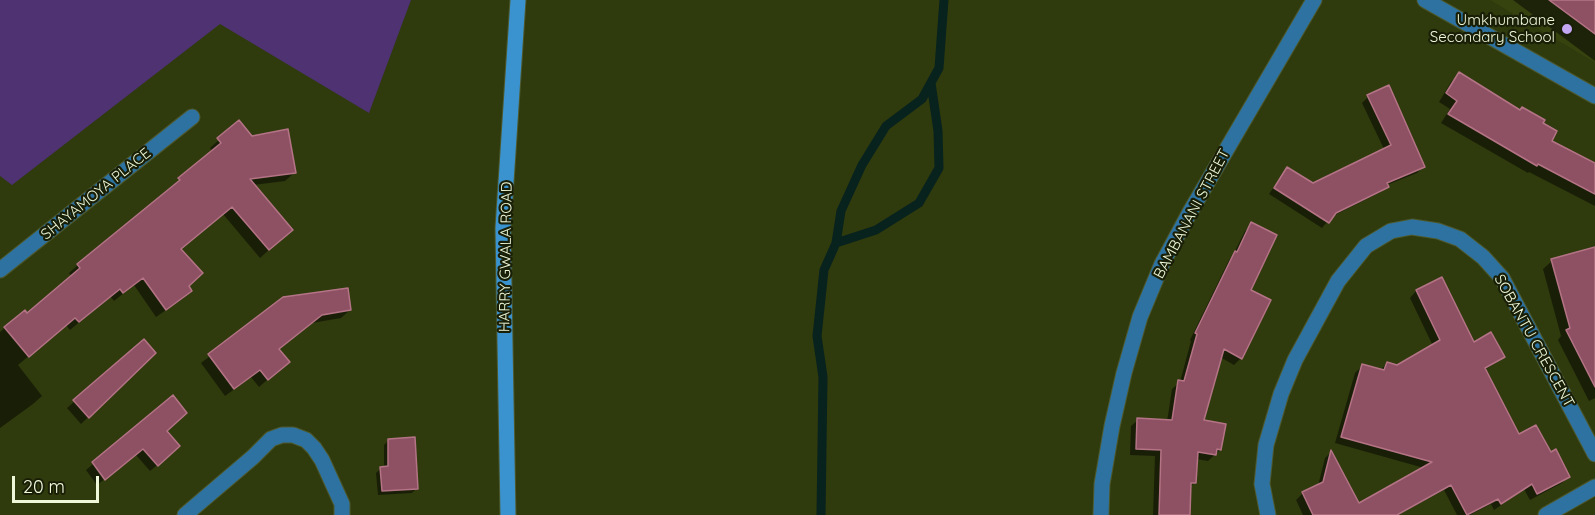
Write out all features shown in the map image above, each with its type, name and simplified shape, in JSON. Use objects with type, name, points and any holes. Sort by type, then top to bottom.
[{"type":"main road","name":"HARRY GWALA ROAD","points":[[508,515],[503,228],[518,0]]},
{"type":"street","name":"BAMBANANI STREET","points":[[1101,515],[1102,484],[1124,373],[1140,317],[1157,275],[1190,212],[1314,0]]},
{"type":"street","points":[[1425,0],[1595,96]]},
{"type":"street","name":"SHAYAMOYA PLACE","points":[[0,270],[192,117]]},
{"type":"street","name":"SOBANTU CRESCENT","points":[[1268,515],[1262,484],[1266,445],[1281,394],[1295,360],[1338,282],[1366,246],[1391,231],[1412,227],[1438,231],[1460,239],[1483,257],[1502,278],[1595,454]]},
{"type":"street","points":[[186,515],[271,439],[282,435],[293,435],[306,440],[314,448],[342,504],[342,515]]},
{"type":"street","points":[[1546,515],[1595,487]]},
{"type":"shaded area","points":[[0,0],[411,0],[369,113],[220,24],[12,185],[0,176]]},
{"type":"shaded area","name":"Umkhumbane Secondary School","points":[[1490,0],[1595,0],[1595,62],[1589,59]]},
{"type":"building","points":[[1549,0],[1595,0],[1595,34]]},
{"type":"building","points":[[1459,72],[1520,110],[1522,107],[1545,120],[1543,123],[1557,131],[1552,141],[1595,163],[1595,194],[1538,164],[1537,166],[1448,114],[1457,101],[1446,93]]},
{"type":"building","points":[[1389,85],[1425,167],[1387,183],[1389,187],[1336,213],[1329,223],[1274,188],[1287,167],[1313,183],[1391,145],[1367,95]]},
{"type":"building","points":[[239,120],[252,136],[288,129],[296,173],[250,179],[293,230],[269,250],[232,207],[181,249],[203,273],[189,286],[192,291],[166,310],[143,278],[123,293],[120,289],[79,322],[75,318],[29,357],[4,327],[25,310],[27,313],[80,268],[77,264],[180,180],[178,178],[221,143],[217,138]]},
{"type":"building","points":[[1251,222],[1277,235],[1251,290],[1271,300],[1242,359],[1224,349],[1204,420],[1226,424],[1221,450],[1217,449],[1216,455],[1198,452],[1196,483],[1191,483],[1190,515],[1159,515],[1161,450],[1136,449],[1137,418],[1172,420],[1178,380],[1184,381],[1197,334],[1195,333]]},
{"type":"building","points":[[1595,247],[1595,387],[1566,330],[1570,328],[1551,259]]},
{"type":"building","points":[[1442,277],[1474,342],[1491,332],[1505,357],[1485,368],[1519,434],[1536,425],[1551,452],[1556,449],[1570,477],[1537,494],[1532,484],[1501,504],[1498,499],[1467,515],[1451,485],[1397,515],[1313,515],[1302,492],[1323,482],[1331,450],[1359,503],[1432,462],[1341,437],[1362,364],[1384,370],[1387,362],[1397,365],[1440,340],[1416,290]]},
{"type":"building","points":[[348,288],[351,310],[322,315],[279,349],[290,362],[268,380],[260,370],[234,389],[208,354],[283,297]]},
{"type":"building","points":[[144,339],[156,353],[89,418],[73,400]]},
{"type":"building","points":[[173,395],[187,413],[167,431],[180,446],[158,466],[143,449],[105,480],[92,462]]},
{"type":"building","points":[[415,437],[418,489],[382,491],[380,467],[388,466],[388,439]]},
{"type":"waterway","points":[[821,515],[823,377],[817,336],[824,270],[836,243],[841,211],[862,165],[886,126],[922,99],[939,68],[944,0]]},
{"type":"waterway","points":[[836,243],[876,230],[919,203],[939,168],[938,131],[931,83]]},
{"type":"place","name":"Umkhumbane Secondary School","points":[[1567,29]]}]
